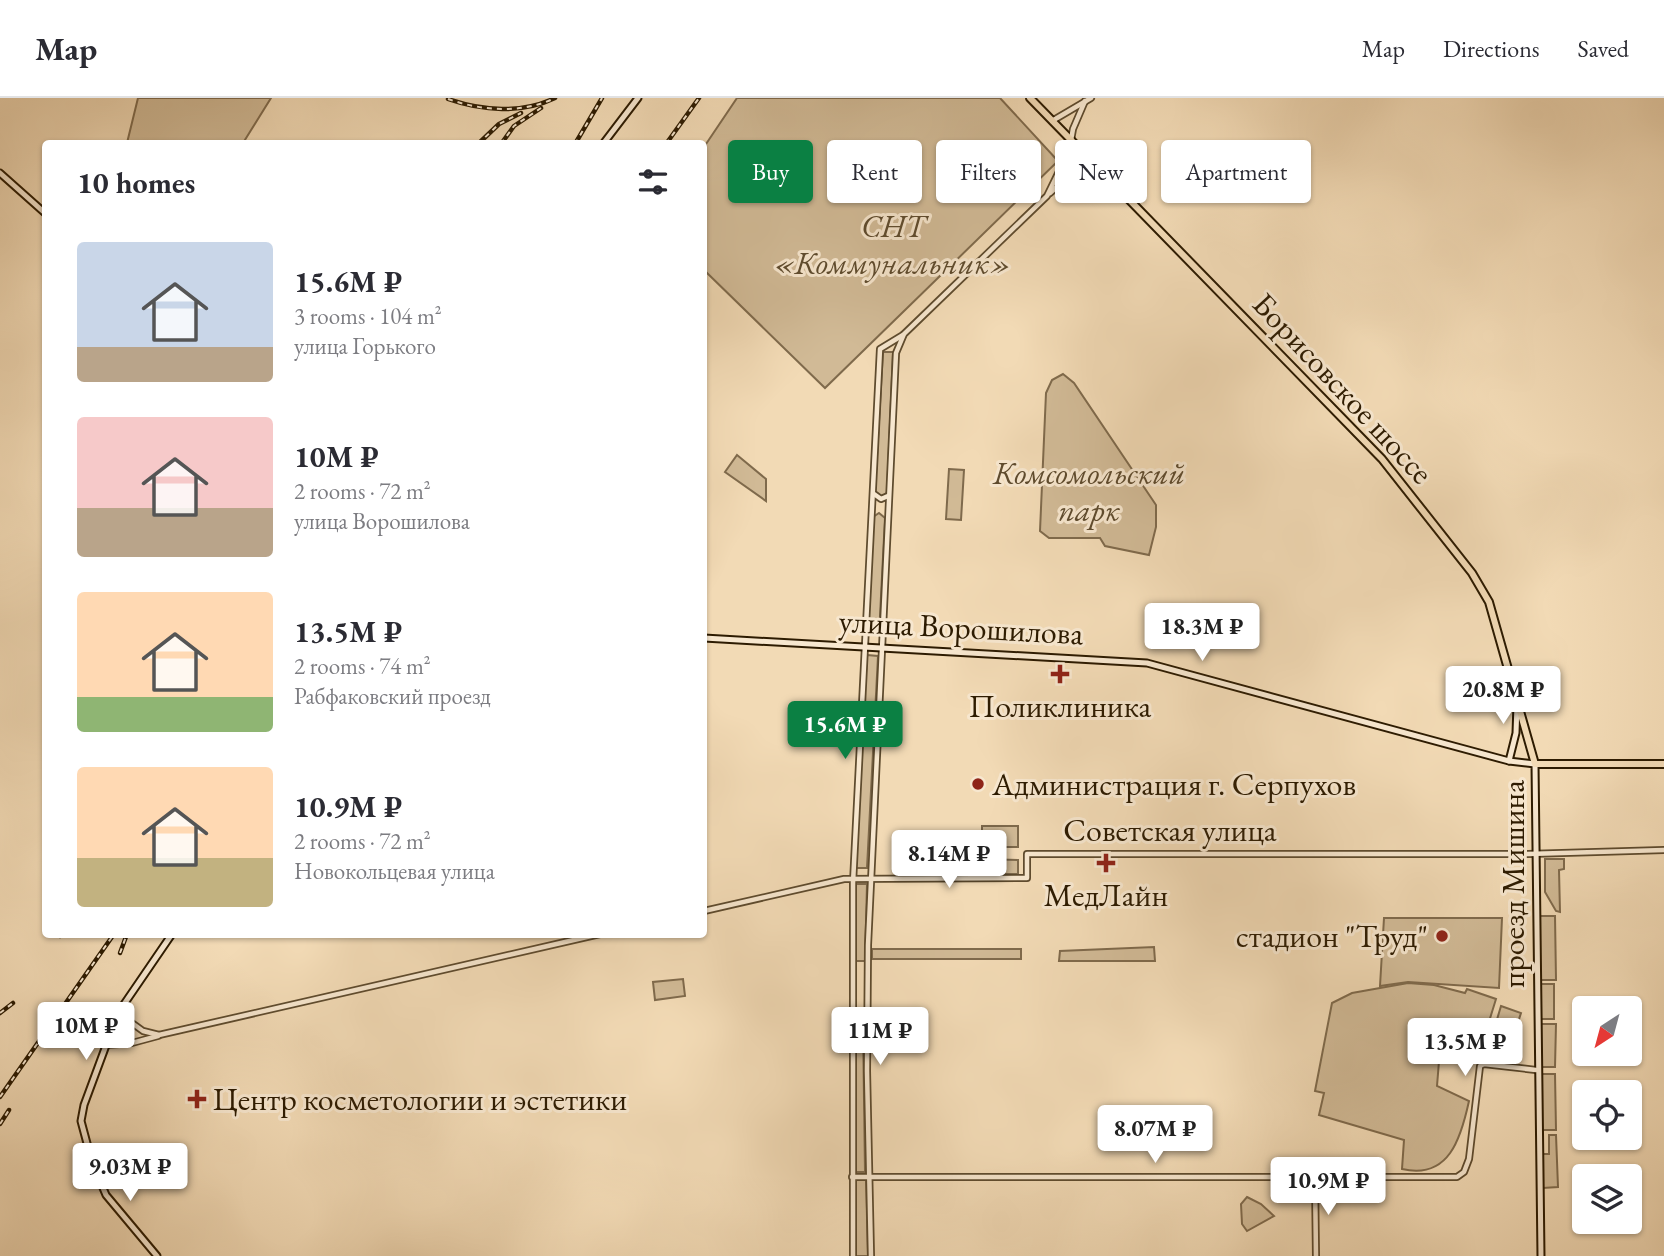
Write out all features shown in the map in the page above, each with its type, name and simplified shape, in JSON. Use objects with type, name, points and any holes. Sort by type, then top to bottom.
[{"type":"main road","points":[[606,140],[638,98]]},
{"type":"main road","name":"Борисовское шоссе","points":[[1030,98],[1069,140]]},
{"type":"main road","points":[[0,173],[42,210]]},
{"type":"main road","name":"Борисовское шоссе","points":[[1130,203],[1404,485],[1487,595],[1535,764]]},
{"type":"main road","name":"улица Ворошилова","points":[[707,638],[1155,664],[1509,761],[1535,764],[1664,764]]},
{"type":"main road","points":[[1509,761],[1517,733],[1517,697]]},
{"type":"main road","points":[[1517,733],[1521,730],[1527,732]]},
{"type":"main road","name":"проезд Мишина","points":[[1535,764],[1536,1070],[1541,1256]]},
{"type":"main road","points":[[157,1256],[106,1195],[82,1129],[84,1105],[118,1013],[169,938]]},
{"type":"street","points":[[1051,121],[1088,100]]},
{"type":"street","points":[[1070,140],[1088,100]]},
{"type":"street","points":[[1047,196],[1055,180]]},
{"type":"street","points":[[853,1256],[853,878],[880,349],[904,334],[1055,189]]},
{"type":"street","points":[[871,1256],[867,1023],[871,878],[896,353],[904,334]]},
{"type":"street","points":[[886,345],[891,346],[896,353]]},
{"type":"street","points":[[873,494],[881,499],[888,496]]},
{"type":"street","points":[[872,513],[880,511],[887,514]]},
{"type":"street","name":"Советская улица","points":[[707,910],[853,878],[1027,878],[1027,854],[1536,853],[1664,850]]},
{"type":"street","points":[[106,1045],[132,1043],[583,938]]},
{"type":"street","points":[[118,1013],[138,1027],[159,1035]]},
{"type":"street","points":[[132,1043],[140,1038],[138,1027]]},
{"type":"street","points":[[852,1177],[1461,1176],[1469,1159],[1480,1066],[1485,1064],[1536,1070]]},
{"type":"street","points":[[1315,1178],[1316,1256]]},
{"type":"green space","points":[[138,98],[271,98],[245,140],[128,140]]},
{"type":"green space","name":"СНТ «Коммунальник»","points":[[737,98],[1000,98],[1039,140],[936,140],[936,203],[1015,203],[825,388],[707,273],[707,143]]},
{"type":"green space","points":[[1041,143],[1055,158],[1055,164],[1041,178]]},
{"type":"green space","points":[[883,352],[893,352],[887,493],[881,497],[875,491]]},
{"type":"green space","name":"Комсомольский парк","points":[[1063,374],[1074,383],[1156,505],[1156,527],[1149,555],[1105,546],[1100,538],[1049,538],[1040,531],[1046,393],[1052,380]]},
{"type":"green space","points":[[737,455],[766,479],[766,501],[725,472]]},
{"type":"green space","points":[[949,469],[964,470],[961,520],[946,519]]},
{"type":"green space","points":[[879,513],[885,518],[879,635],[868,635],[873,517]]},
{"type":"green space","points":[[867,655],[878,656],[867,868],[855,868]]},
{"type":"green space","points":[[982,826],[1018,826],[1018,847],[982,847]]},
{"type":"green space","points":[[982,859],[1018,860],[1018,874],[982,874]]},
{"type":"green space","points":[[1545,859],[1564,859],[1564,869],[1559,870],[1560,912],[1556,911],[1545,892]]},
{"type":"green space","points":[[855,884],[867,884],[865,961],[854,961]]},
{"type":"green space","points":[[1540,916],[1555,916],[1556,980],[1539,980]]},
{"type":"green space","name":"стадион \"Труд\"","points":[[1384,918],[1502,918],[1499,988],[1408,982],[1380,986]]},
{"type":"green space","points":[[1154,947],[1155,961],[1059,961],[1060,951]]},
{"type":"green space","points":[[872,949],[1021,949],[1021,959],[872,959]]},
{"type":"green space","points":[[683,979],[685,996],[655,1000],[653,982]]},
{"type":"green space","points":[[1408,983],[1434,985],[1465,993],[1467,989],[1496,999],[1479,1054],[1440,1049],[1437,1086],[1469,1101],[1462,1129],[1450,1153],[1442,1162],[1418,1171],[1402,1169],[1404,1140],[1319,1115],[1324,1093],[1315,1091],[1332,1003],[1352,993]]},
{"type":"green space","points":[[1540,984],[1554,984],[1554,1019],[1540,1019]]},
{"type":"green space","points":[[1501,1006],[1521,1013],[1509,1050],[1490,1043]]},
{"type":"green space","points":[[1539,1024],[1556,1024],[1555,1067],[1539,1067]]},
{"type":"green space","points":[[854,1026],[863,1026],[865,1172],[856,1172]]},
{"type":"green space","points":[[1540,1074],[1555,1074],[1556,1130],[1542,1130]]},
{"type":"green space","points":[[1549,1135],[1556,1135],[1558,1187],[1543,1188],[1542,1154],[1549,1154]]},
{"type":"green space","points":[[866,1178],[868,1256],[855,1256],[856,1179]]},
{"type":"green space","points":[[1247,1197],[1261,1204],[1274,1216],[1247,1231],[1242,1224],[1241,1204]]},
{"type":"railway","points":[[448,99],[474,106],[516,109],[555,98]]},
{"type":"railway","points":[[577,140],[602,98]]},
{"type":"railway","points":[[669,140],[699,98]]},
{"type":"railway","points":[[504,140],[514,126],[541,108]]},
{"type":"railway","points":[[482,140],[499,124],[521,113]]},
{"type":"railway","points":[[0,1097],[111,938]]},
{"type":"railway","points":[[120,953],[126,938]]},
{"type":"railway","points":[[0,1013],[13,1003]]},
{"type":"railway","points":[[0,1124],[9,1110]]},
{"type":"place","name":"Поликлиника","points":[[1060,674]]},
{"type":"place","name":"Администрация г. Серпухов","points":[[978,784]]},
{"type":"place","name":"МедЛайн","points":[[1106,863]]},
{"type":"place","name":"стадион \"Труд\"","points":[[1442,936]]},
{"type":"place","name":"Центр косметологии и эстетики","points":[[197,1099]]}]
